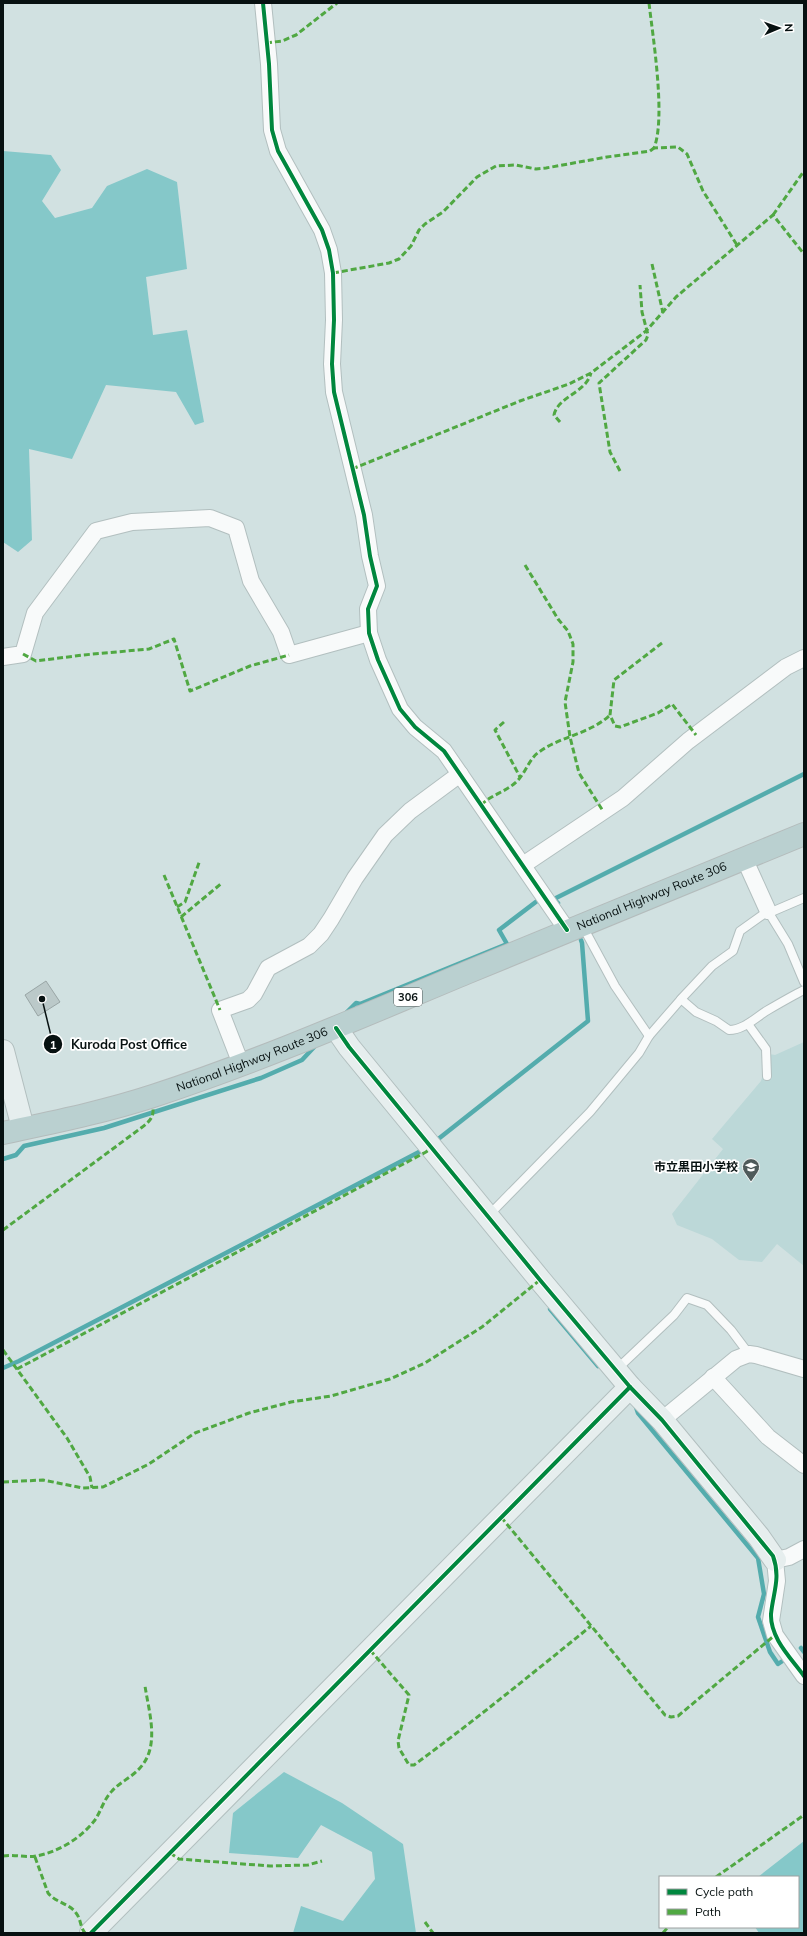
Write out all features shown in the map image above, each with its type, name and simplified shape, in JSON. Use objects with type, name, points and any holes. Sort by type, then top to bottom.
[{"type":"highway","name":"National Highway Route 306","points":[[13,1130],[56,1122],[139,1100],[241,1064],[336,1028],[574,928],[804,834]]},
{"type":"street","points":[[263,3],[269,64],[272,130],[278,151],[322,230],[329,250],[333,273],[334,320],[332,364],[334,392],[364,515],[370,556],[377,586],[368,609],[369,633],[378,660],[400,709],[415,727],[444,751],[523,865],[574,928]]},
{"type":"street","points":[[3,657],[23,654],[35,613],[96,531],[132,522],[210,518],[236,528],[251,582],[281,632],[289,655],[369,633]]},
{"type":"street","points":[[523,865],[623,798],[688,741],[786,667],[804,658]]},
{"type":"street","points":[[241,1064],[220,1010],[248,1000],[254,994],[268,968],[309,946],[331,918],[355,878],[386,835],[410,811],[460,774]]},
{"type":"street","points":[[744,858],[769,912]]},
{"type":"street","points":[[336,1028],[349,1047],[488,1217],[615,1370],[662,1420],[759,1538],[775,1560],[777,1581],[771,1621],[775,1635],[804,1676]]},
{"type":"street","points":[[3,1051],[13,1130]]},
{"type":"street","points":[[662,1420],[736,1359],[749,1354],[768,1357],[779,1362],[804,1369]]},
{"type":"street","points":[[713,1377],[768,1437],[804,1465]]},
{"type":"street","points":[[90,1933],[630,1387]]},
{"type":"street","points":[[775,1560],[789,1557],[804,1549]]},
{"type":"lane","points":[[488,1217],[590,1112],[639,1053],[649,1036],[681,999],[712,966],[733,950],[740,931],[769,912],[804,898]]},
{"type":"lane","points":[[769,912],[792,951],[804,982]]},
{"type":"lane","points":[[574,928],[649,1036]]},
{"type":"lane","points":[[681,999],[696,1012],[716,1021],[729,1030],[748,1024],[762,1013],[804,990]]},
{"type":"lane","points":[[748,1024],[766,1049],[767,1076]]},
{"type":"lane","points":[[615,1370],[674,1315],[687,1298],[707,1305],[731,1330],[749,1354]]},
{"type":"shaded area","points":[[3,151],[51,155],[61,170],[42,201],[55,218],[92,208],[107,186],[147,169],[177,182],[187,269],[146,277],[153,335],[187,330],[204,422],[195,425],[176,392],[106,385],[72,459],[29,449],[32,540],[18,552],[3,542]]},
{"type":"shaded area","name":"市立黒田小学校","points":[[804,1042],[804,1266],[777,1244],[762,1262],[739,1260],[712,1239],[677,1225],[672,1214],[723,1149],[712,1139],[761,1081],[769,1054],[775,1055]]},
{"type":"shaded area","points":[[284,1772],[342,1803],[403,1844],[416,1933],[293,1933],[301,1906],[343,1921],[375,1879],[372,1852],[321,1825],[298,1858],[229,1853],[233,1813]]},
{"type":"shaded area","points":[[804,1841],[804,1933],[759,1933],[756,1928],[799,1928],[799,1876],[759,1876]]},
{"type":"building","points":[[46,981],[60,1002],[38,1016],[25,995]]},
{"type":"waterway","points":[[558,903],[554,899],[804,774]]},
{"type":"waterway","points":[[344,1015],[356,1003],[360,1004],[507,944],[499,930],[541,898]]},
{"type":"waterway","points":[[437,1140],[588,1021],[581,940]]},
{"type":"waterway","points":[[3,1159],[16,1155],[24,1146],[104,1128],[261,1078],[302,1060],[316,1045]]},
{"type":"waterway","points":[[3,1368],[419,1152]]},
{"type":"waterway","points":[[550,1309],[598,1366]]},
{"type":"waterway","points":[[636,1407],[638,1413],[758,1558],[764,1594],[758,1617],[770,1652],[778,1664],[784,1660]]},
{"type":"waterway","points":[[801,1648],[804,1652]]},
{"type":"marked path","points":[[266,43],[282,41],[296,35],[337,3]]},
{"type":"marked path","points":[[649,3],[656,56],[659,98],[659,118],[654,148],[678,147],[687,154],[703,191],[737,245]]},
{"type":"marked path","points":[[333,273],[389,263],[399,259],[411,246],[419,230],[425,224],[443,212],[477,177],[496,166],[516,165],[536,169],[546,168],[650,151],[654,148]]},
{"type":"marked path","points":[[773,215],[804,171]]},
{"type":"marked path","points":[[352,469],[520,401],[569,384],[591,373],[646,331],[676,297],[773,215],[804,254]]},
{"type":"marked path","points":[[652,264],[663,313]]},
{"type":"marked path","points":[[620,471],[610,452],[599,383],[646,340],[648,335],[642,312],[640,285]]},
{"type":"marked path","points":[[560,422],[554,415],[557,409],[561,403],[584,385],[591,373]]},
{"type":"marked path","points":[[525,565],[558,619],[568,631],[573,644],[573,662],[565,702],[570,737],[579,773],[603,811]]},
{"type":"marked path","points":[[23,654],[36,661],[149,649],[174,639],[190,691],[250,666],[289,655]]},
{"type":"marked path","points":[[662,643],[614,680],[610,715],[615,726],[620,727],[658,713],[672,704],[696,735]]},
{"type":"marked path","points":[[481,805],[515,783],[522,776],[533,758],[539,752],[557,742],[594,727],[610,715]]},
{"type":"marked path","points":[[504,722],[495,730],[520,777]]},
{"type":"marked path","points":[[177,907],[185,902],[200,860]]},
{"type":"marked path","points":[[164,875],[220,1010]]},
{"type":"marked path","points":[[181,917],[222,883]]},
{"type":"marked path","points":[[3,1230],[149,1122],[152,1117],[153,1107]]},
{"type":"marked path","points":[[17,1369],[431,1148]]},
{"type":"marked path","points":[[3,1482],[43,1480],[83,1488],[103,1487],[149,1464],[195,1433],[249,1413],[291,1402],[331,1396],[390,1379],[425,1363],[482,1327],[540,1280]]},
{"type":"marked path","points":[[3,1350],[67,1438],[90,1477],[92,1488]]},
{"type":"marked path","points":[[501,1517],[665,1715],[671,1717],[678,1716],[775,1635]]},
{"type":"marked path","points":[[370,1650],[409,1695],[398,1741],[399,1748],[409,1765],[414,1765],[481,1714],[591,1626]]},
{"type":"marked path","points":[[3,1856],[36,1856],[61,1848],[69,1843],[83,1833],[95,1820],[112,1791],[138,1770],[145,1761],[149,1751],[152,1730],[145,1686]]},
{"type":"marked path","points":[[717,1876],[804,1815]]},
{"type":"marked path","points":[[170,1853],[179,1859],[270,1866],[308,1865],[322,1861]]},
{"type":"marked path","points":[[35,1857],[48,1893],[78,1915],[85,1933]]},
{"type":"marked path","points":[[425,1922],[433,1933]]},
{"type":"marked path","points":[[663,1933],[667,1928]]},
{"type":"cycle path","points":[[263,3],[269,64],[272,130],[278,151],[322,230],[329,250],[333,273],[334,320],[332,364],[334,392],[364,515],[370,556],[377,586],[368,609],[369,633],[378,660],[400,709],[415,727],[444,751],[567,930]]},
{"type":"cycle path","points":[[336,1028],[349,1047],[540,1280],[630,1387],[662,1420],[773,1556],[776,1571],[776,1585],[771,1614],[774,1631],[782,1647],[804,1676]]},
{"type":"cycle path","points":[[91,1933],[630,1387]]},
{"type":"place","name":"Kuroda Post Office","points":[[42,999]]},
{"type":"place","name":"市立黒田小学校","points":[[751,1182]]}]
